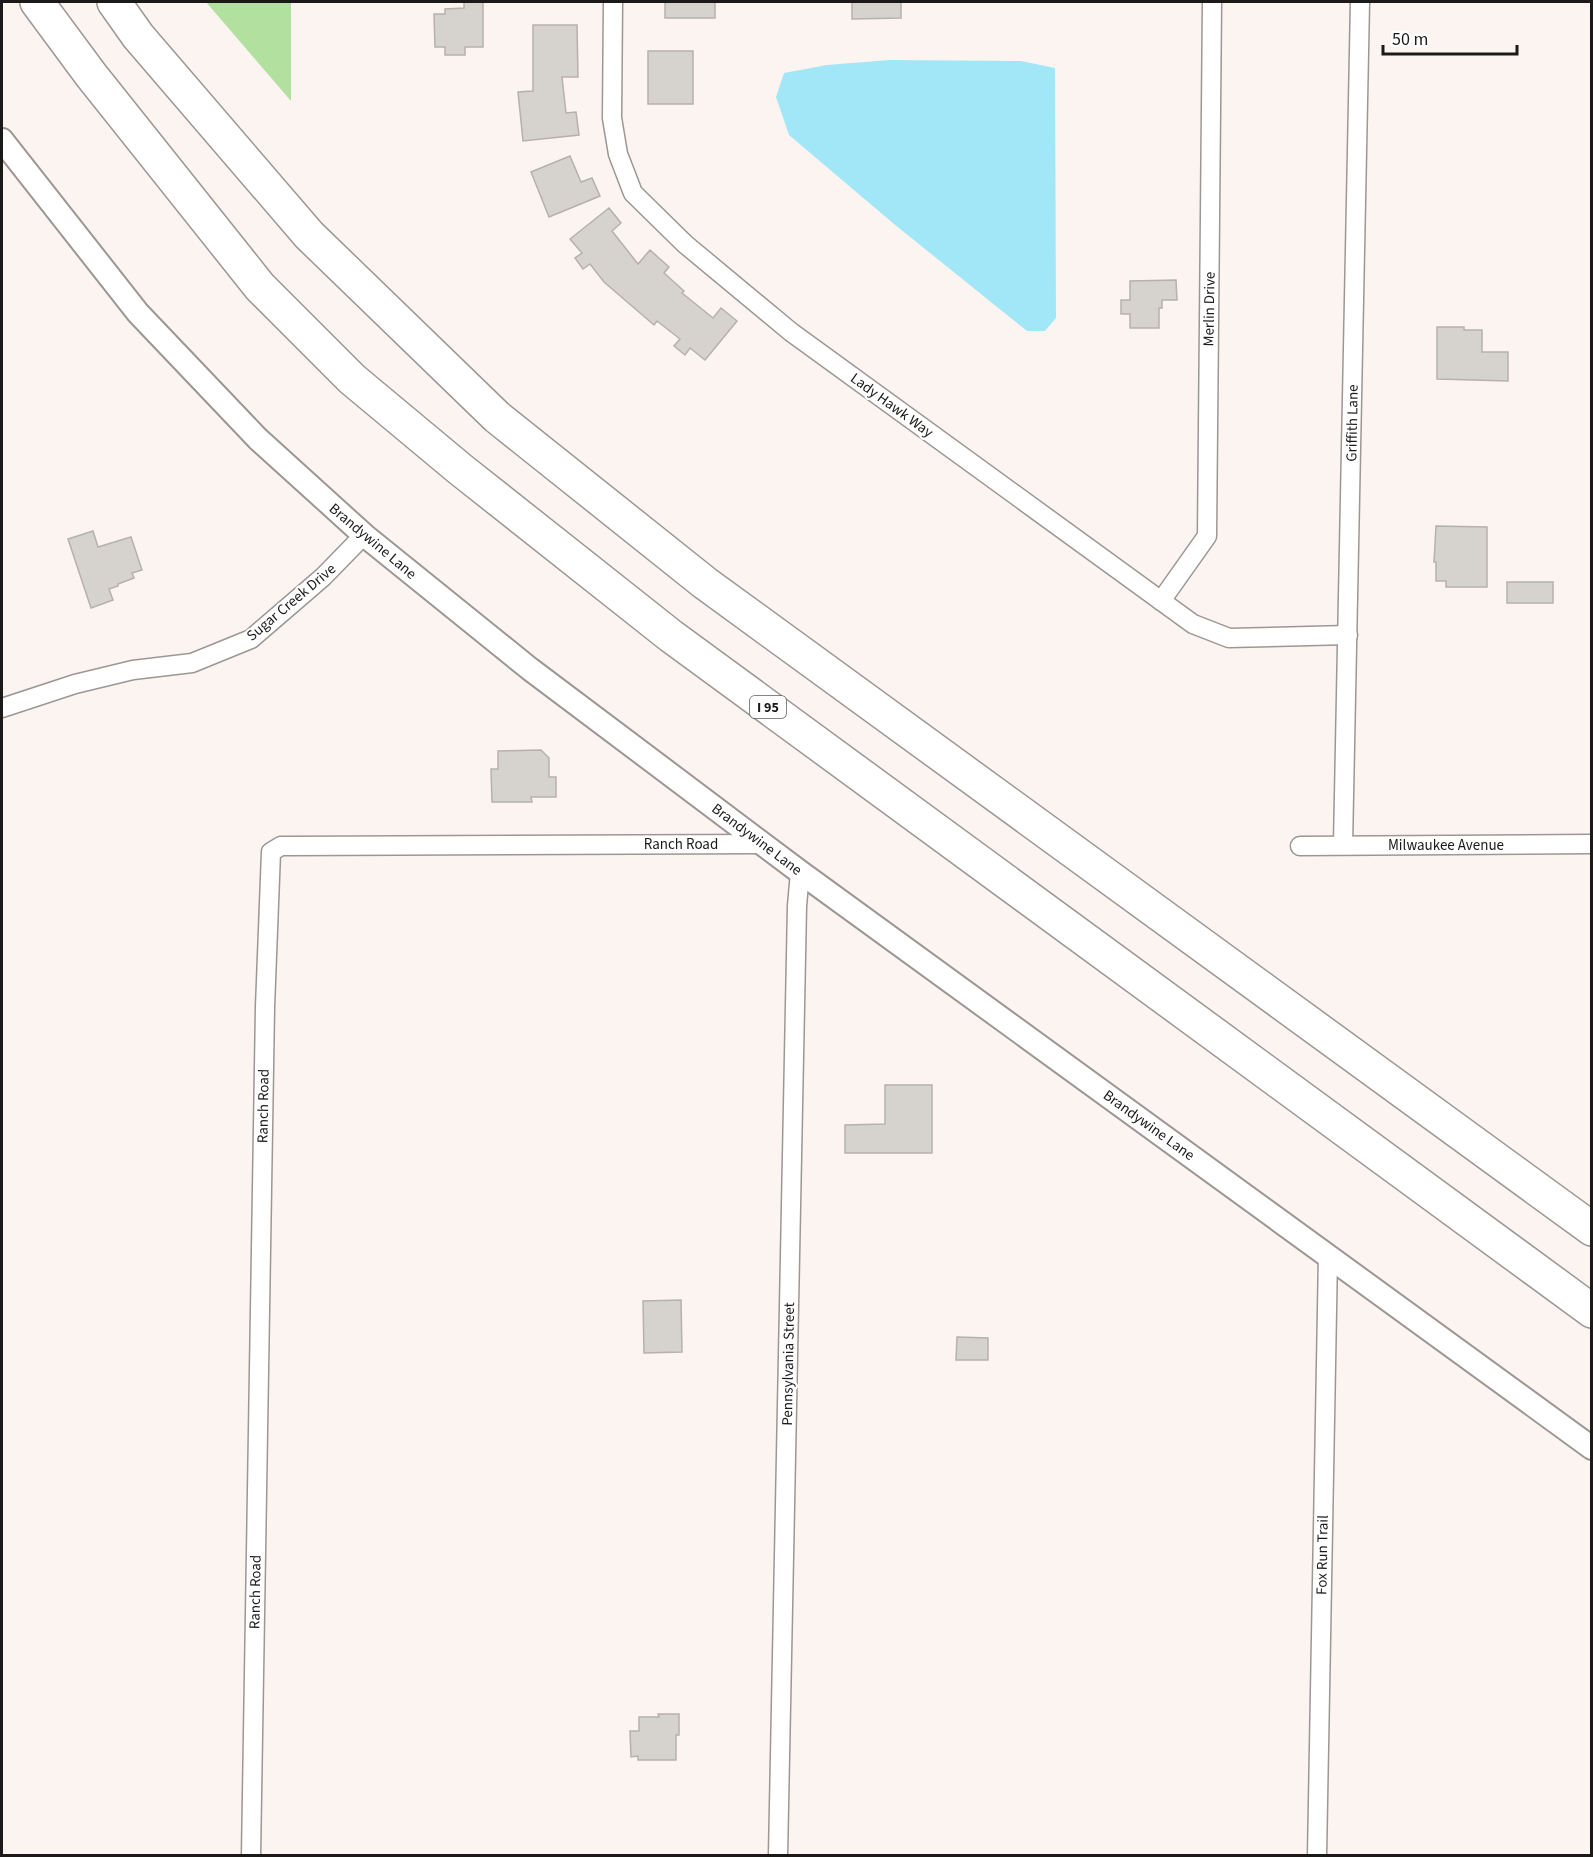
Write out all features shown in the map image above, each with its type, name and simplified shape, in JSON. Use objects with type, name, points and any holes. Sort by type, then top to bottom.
[{"type":"highway","name":"I 95","points":[[37,2],[91,75],[260,287],[352,379],[460,469],[671,636],[1592,1311]]},
{"type":"highway","points":[[114,2],[138,36],[309,235],[497,417],[705,583],[1592,1229]]},
{"type":"street","name":"Lady Hawk Way","points":[[613,2],[612,118],[618,154],[633,193],[685,244],[791,332],[1193,624],[1229,638],[1348,635]]},
{"type":"street","name":"Merlin Drive","points":[[1161,601],[1207,536],[1212,2]]},
{"type":"street","name":"Griffith Lane","points":[[1342,845],[1360,2]]},
{"type":"street","name":"Brandywine Lane","points":[[2,141],[138,313],[258,440],[364,535],[530,669],[800,872],[1592,1448]]},
{"type":"street","name":"Sugar Creek Drive","points":[[2,708],[75,684],[133,670],[192,663],[251,639],[323,577],[364,535]]},
{"type":"street","name":"Ranch Road","points":[[251,1856],[265,1006],[271,852],[281,846],[765,844]]},
{"type":"street","name":"Milwaukee Avenue","points":[[1300,846],[1592,844]]},
{"type":"street","name":"Pennsylvania Street","points":[[778,1856],[797,906],[800,872]]},
{"type":"street","name":"Fox Run Trail","points":[[1317,1856],[1328,1255]]},
{"type":"green space","points":[[206,2],[291,2],[291,101]]},
{"type":"water","points":[[889,60],[1021,61],[1055,68],[1056,318],[1045,331],[1027,331],[894,224],[789,135],[776,97],[784,73],[827,65]]},
{"type":"building","points":[[464,2],[483,2],[483,47],[465,47],[465,55],[445,55],[445,47],[435,47],[434,14],[445,14],[445,9],[464,8]]},
{"type":"building","points":[[665,2],[715,2],[715,18],[665,18]]},
{"type":"building","points":[[852,2],[901,2],[901,18],[852,19]]},
{"type":"building","points":[[533,25],[577,25],[578,77],[562,77],[566,113],[576,112],[579,135],[523,141],[518,92],[533,91]]},
{"type":"building","points":[[648,51],[693,51],[693,104],[648,104]]},
{"type":"building","points":[[570,156],[581,182],[592,178],[600,196],[549,217],[531,172]]},
{"type":"building","points":[[609,208],[621,223],[612,231],[638,264],[650,250],[669,267],[664,273],[684,291],[682,293],[713,318],[721,308],[737,321],[705,360],[690,348],[685,355],[674,346],[680,339],[657,321],[654,325],[604,282],[590,264],[583,269],[575,258],[582,253],[570,239]]},
{"type":"building","points":[[1176,280],[1177,300],[1162,300],[1162,308],[1159,308],[1159,328],[1130,328],[1130,314],[1121,314],[1121,300],[1130,300],[1130,281]]},
{"type":"building","points":[[1437,327],[1482,330],[1482,352],[1508,352],[1508,381],[1437,379]]},
{"type":"building","points":[[1436,526],[1487,527],[1487,587],[1446,587],[1446,581],[1436,581],[1436,562],[1434,562]]},
{"type":"building","points":[[93,531],[98,547],[131,537],[142,570],[132,573],[134,578],[109,589],[113,600],[91,608],[68,539]]},
{"type":"building","points":[[1507,582],[1553,582],[1553,603],[1507,603]]},
{"type":"building","points":[[541,750],[549,758],[549,777],[556,777],[556,797],[531,797],[532,802],[492,802],[491,769],[498,769],[498,751]]},
{"type":"building","points":[[885,1085],[932,1085],[932,1153],[845,1153],[845,1125],[885,1124]]},
{"type":"building","points":[[681,1300],[682,1352],[644,1353],[643,1301]]},
{"type":"building","points":[[957,1337],[988,1338],[988,1360],[956,1360]]},
{"type":"building","points":[[658,1714],[679,1714],[676,1760],[638,1760],[638,1756],[631,1757],[630,1731],[639,1731],[639,1717],[659,1717]]}]
